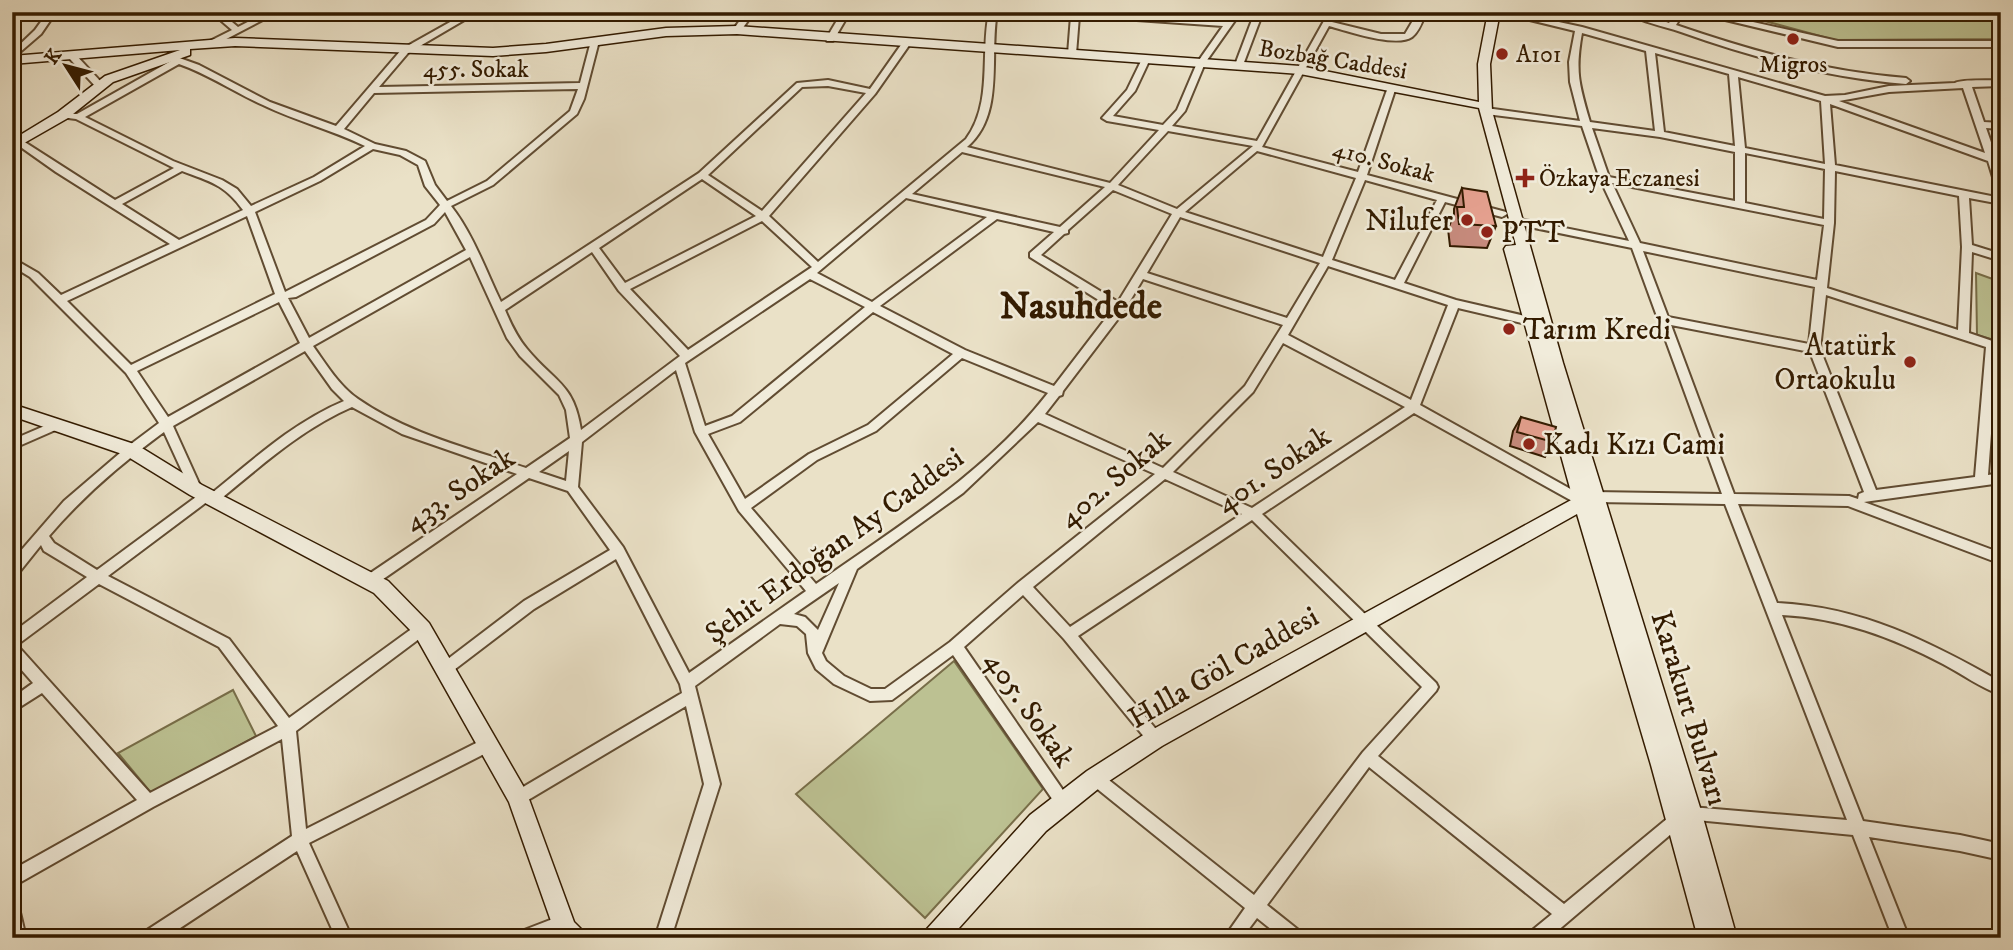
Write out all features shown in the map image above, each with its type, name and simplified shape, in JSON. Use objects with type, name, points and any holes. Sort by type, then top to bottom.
[{"type":"street","points":[[12,58],[38,32],[52,12]]},
{"type":"street","points":[[215,12],[237,30]]},
{"type":"street","points":[[78,117],[174,60],[274,12]]},
{"type":"street","points":[[338,130],[405,51],[472,12]]},
{"type":"street","points":[[737,30],[750,12]]},
{"type":"street","points":[[830,39],[846,12]]},
{"type":"street","name":"433. Sokak","points":[[371,580],[576,440],[683,359],[814,270],[976,134],[986,111],[988,34],[993,12]]},
{"type":"street","points":[[1054,12],[1152,16],[1229,24]]},
{"type":"street","points":[[1120,308],[1034,255],[1112,186],[1181,111],[1201,63],[1237,12]]},
{"type":"street","points":[[1239,65],[1259,12]]},
{"type":"street","points":[[1330,18],[1393,38],[1409,35],[1422,12]]},
{"type":"street","points":[[1484,12],[1476,57],[1482,108],[1509,218],[1589,500]]},
{"type":"street","points":[[1482,108],[1484,64],[1494,12]]},
{"type":"street","points":[[1501,12],[1580,29],[1825,99],[1992,159]]},
{"type":"street","points":[[1629,12],[1756,55],[1844,76],[2001,83]]},
{"type":"street","points":[[1671,26],[1680,12]]},
{"type":"street","points":[[1696,12],[1838,44],[2001,44]]},
{"type":"street","points":[[1072,54],[1075,13]]},
{"type":"street","name":"Şehit Erdoğan Ay Caddesi","points":[[688,689],[777,618],[850,569],[959,489],[1037,415],[1058,392],[1120,308],[1178,213],[1258,146],[1330,18]]},
{"type":"street","points":[[1580,29],[1573,62],[1574,82],[1584,122],[1605,179],[1636,246],[1729,497],[1901,938]]},
{"type":"street","name":"Bozbağ Caddesi","points":[[213,43],[493,52],[678,31],[737,30],[830,39],[1300,70],[1482,108]]},
{"type":"street","points":[[130,370],[281,296],[292,294],[430,222],[446,205],[490,183],[574,112],[595,41]]},
{"type":"street","points":[[12,58],[72,57],[213,43]]},
{"type":"street","points":[[623,288],[763,216],[872,92],[906,44]]},
{"type":"street","points":[[1650,49],[1660,134]]},
{"type":"street","points":[[72,57],[99,86]]},
{"type":"street","name":"410. Sokak","points":[[1146,59],[1131,91],[1107,118],[1258,146],[1509,218],[1819,287],[1996,346]]},
{"type":"street","points":[[178,245],[116,203],[16,144],[63,115],[99,86],[123,74],[174,60],[195,67],[267,104],[338,130],[372,146],[415,157],[422,163],[430,186],[446,205],[472,251],[511,335],[524,353],[563,391],[572,410],[576,440],[572,488]]},
{"type":"street","points":[[1733,74],[1740,149],[1740,205]]},
{"type":"street","points":[[500,308],[702,175],[800,85],[828,83],[872,92]]},
{"type":"street","points":[[1825,99],[1889,89],[1966,83]]},
{"type":"street","points":[[1966,83],[2001,187]]},
{"type":"street","name":"455. Sokak","points":[[370,90],[583,86]]},
{"type":"street","name":"402. Sokak","points":[[815,653],[821,665],[839,680],[870,695],[887,695],[955,646],[1024,586],[1166,472],[1249,388],[1282,337],[1326,261],[1361,177],[1391,90]]},
{"type":"street","points":[[1825,99],[1830,166],[1829,223],[1819,287],[1814,349],[1871,494]]},
{"type":"street","points":[[1482,108],[1660,134],[2001,201]]},
{"type":"street","points":[[63,115],[78,117],[180,168],[219,182],[234,191],[250,212],[281,296],[306,344],[336,386],[353,402],[406,431],[572,488],[618,551],[688,689],[712,784],[663,938]]},
{"type":"street","points":[[1979,125],[2001,126]]},
{"type":"street","points":[[60,300],[317,179],[372,146]]},
{"type":"street","points":[[959,148],[1112,186],[1178,213],[1454,303],[1530,321]]},
{"type":"street","points":[[116,203],[180,168]]},
{"type":"street","points":[[702,175],[763,216],[814,270],[872,307],[961,353],[1058,392]]},
{"type":"street","points":[[1605,179],[1829,223]]},
{"type":"street","points":[[1962,334],[1967,247],[1964,194]]},
{"type":"street","points":[[905,195],[1064,231]]},
{"type":"street","points":[[1398,284],[1442,199]]},
{"type":"street","points":[[701,432],[736,419],[872,307],[994,216]]},
{"type":"street","points":[[1509,218],[1530,321],[1589,500]]},
{"type":"street","points":[[1967,247],[2001,258]]},
{"type":"street","points":[[594,248],[623,288],[683,359],[701,432],[743,507],[815,593]]},
{"type":"street","points":[[12,571],[68,505],[131,450],[166,424],[472,251]]},
{"type":"street","points":[[12,261],[34,275],[130,370],[166,424],[205,495]]},
{"type":"street","points":[[1139,274],[1290,323]]},
{"type":"street","points":[[1414,407],[1454,303]]},
{"type":"street","points":[[1663,320],[1814,349]]},
{"type":"street","points":[[1282,337],[1589,500],[1729,497],[1849,501],[2001,559]]},
{"type":"street","points":[[1981,481],[1996,346]]},
{"type":"street","points":[[743,507],[813,457],[872,428],[961,353]]},
{"type":"street","points":[[12,641],[100,578],[205,495],[308,424],[335,408],[353,402]]},
{"type":"street","name":"401. Sokak","points":[[1069,635],[1414,407]]},
{"type":"street","points":[[12,410],[131,450],[205,495],[371,580],[396,601],[422,629],[518,799],[567,932],[525,938]]},
{"type":"street","points":[[1037,415],[1254,514],[1431,687],[1368,757],[1231,938]]},
{"type":"street","points":[[12,445],[56,425]]},
{"type":"street","points":[[1849,501],[1871,494],[2001,478]]},
{"type":"street","name":"Hılla Göl Caddesi","points":[[934,938],[1016,846],[1062,801],[1095,778],[1155,739],[1364,621],[1589,500]]},
{"type":"street","name":"Karakurt Bulvarı","points":[[1589,500],[1725,938]]},
{"type":"street","points":[[42,535],[49,547],[100,578],[224,643],[288,728],[300,840],[344,938]]},
{"type":"street","points":[[445,669],[529,606],[618,551]]},
{"type":"street","points":[[815,653],[850,569]]},
{"type":"street","points":[[1024,586],[1069,635],[1155,739]]},
{"type":"street","points":[[1773,609],[1806,609],[1881,628],[1928,649],[2001,690]]},
{"type":"street","points":[[777,618],[800,621],[812,631],[815,653]]},
{"type":"street","points":[[12,879],[148,802],[288,728],[422,629]]},
{"type":"street","name":"405. Sokak","points":[[955,646],[1062,801]]},
{"type":"street","points":[[12,649],[148,802]]},
{"type":"street","points":[[12,706],[42,685]]},
{"type":"street","points":[[518,799],[688,689]]},
{"type":"street","points":[[150,938],[300,840],[489,744]]},
{"type":"street","points":[[1368,757],[1563,913]]},
{"type":"street","points":[[1095,778],[1295,938]]},
{"type":"street","points":[[1536,938],[1563,913],[1685,816],[1858,828],[2001,852]]},
{"type":"street","name":"Karakurt Bulvarı","points":[[1685,816],[1710,938]]},
{"type":"street","points":[[12,910],[18,938]]},
{"type":"green space","points":[[1704,12],[2001,12],[2001,39],[1835,40],[1735,13],[1732,19]]},
{"type":"green space","points":[[1976,273],[2001,282],[2001,342],[1977,335]]},
{"type":"green space","points":[[954,661],[1043,789],[925,918],[796,794]]},
{"type":"green space","points":[[233,690],[256,736],[152,794],[118,753]]},
{"type":"building","points":[[1462,188],[1487,192],[1496,226],[1459,224],[1457,207],[1464,207]]},
{"type":"building","points":[[1521,417],[1556,427],[1553,442],[1517,432]]},
{"type":"place","name":"Migros","points":[[1793,39]]},
{"type":"place","name":"A101","points":[[1502,54]]},
{"type":"place","name":"Özkaya Eczanesi","points":[[1525,178]]},
{"type":"place","name":"Nilufer","points":[[1467,220]]},
{"type":"place","name":"PTT","points":[[1487,232]]},
{"type":"place","name":"Tarım Kredi","points":[[1509,329]]},
{"type":"place","name":"Atatürk Ortaokulu","points":[[1910,362]]},
{"type":"place","name":"Kadı Kızı Cami","points":[[1529,444]]},
{"type":"district","name":"Nasuhdede","points":[[1081,305]]}]
